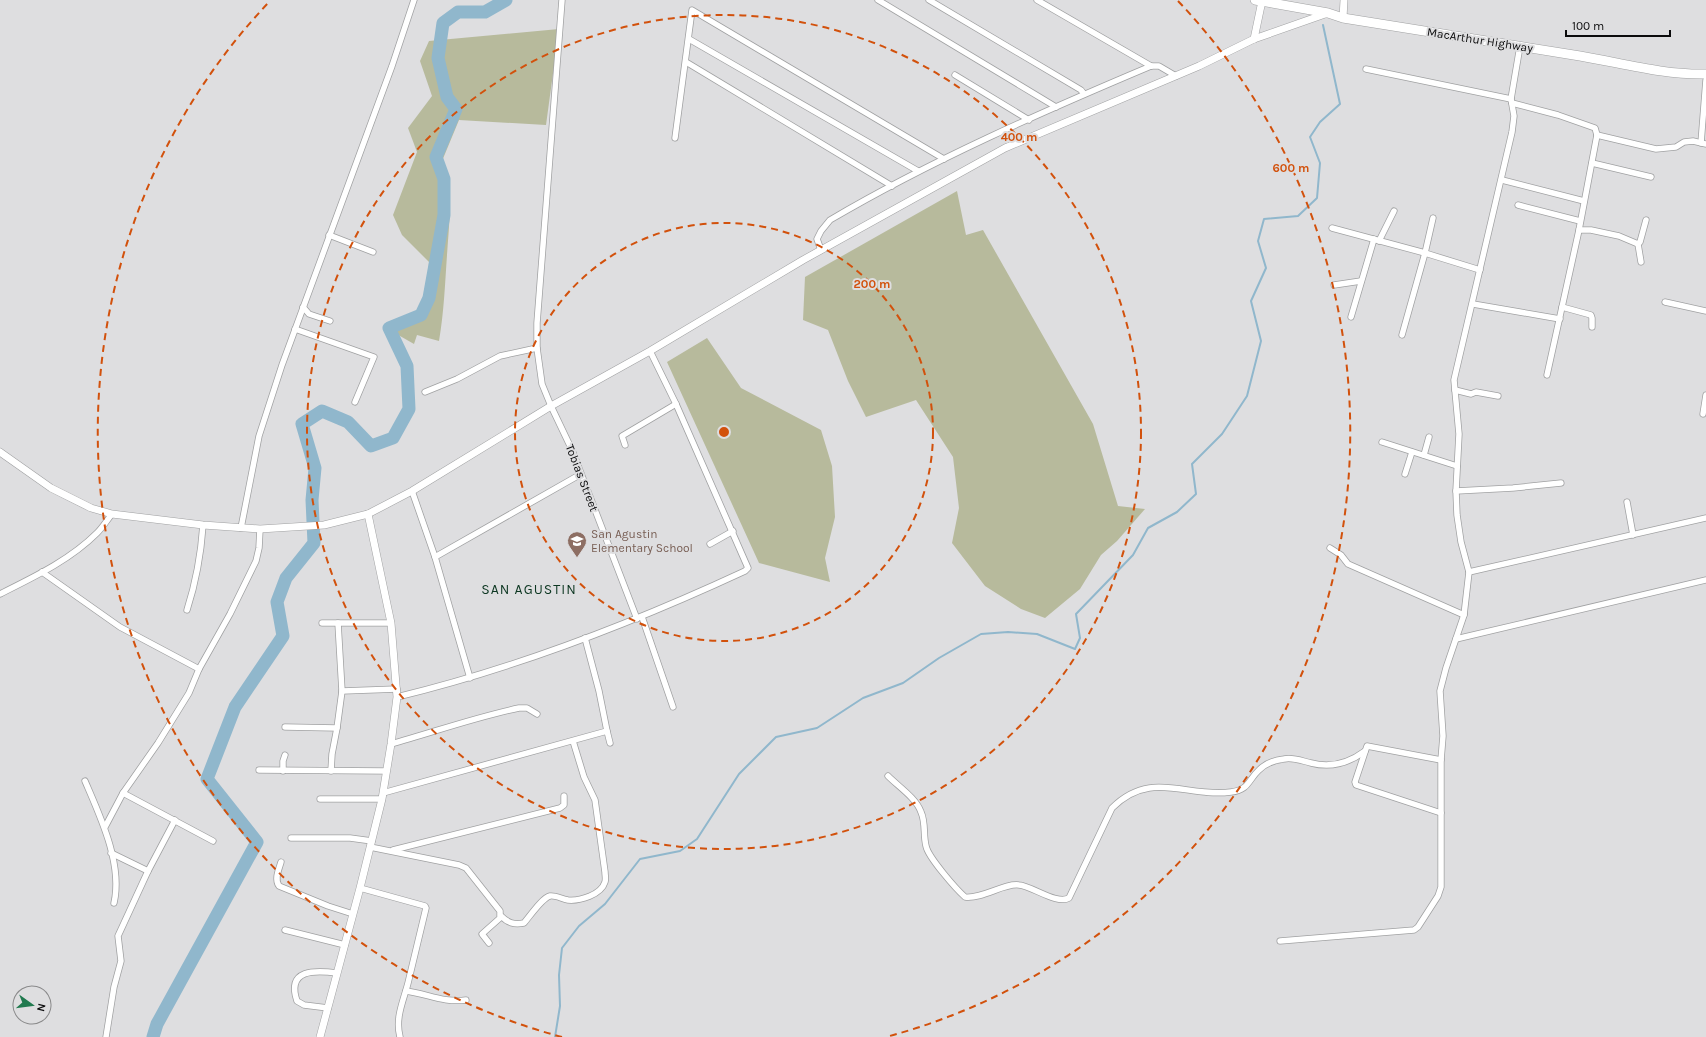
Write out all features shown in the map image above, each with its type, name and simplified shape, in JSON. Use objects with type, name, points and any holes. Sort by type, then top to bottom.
[{"type":"highway","name":"MacArthur Highway","points":[[1259,1],[1328,13],[1343,18],[1597,59],[1658,72],[1706,74]]},
{"type":"street","points":[[241,528],[259,436],[295,329],[386,81],[414,0]]},
{"type":"street","name":"Tobias Street","points":[[562,0],[536,323],[536,348],[542,384],[550,406],[565,432],[580,474],[640,618],[673,707]]},
{"type":"street","points":[[878,0],[1056,107]]},
{"type":"street","points":[[929,0],[1082,90],[1084,94]]},
{"type":"street","points":[[1037,0],[1151,66]]},
{"type":"street","points":[[1343,18],[1344,0]]},
{"type":"street","points":[[1254,39],[1259,1]]},
{"type":"street","points":[[675,138],[692,10],[944,159]]},
{"type":"street","points":[[0,452],[51,488],[90,508],[112,514],[203,525],[260,529],[324,525],[368,514],[412,491],[550,406],[650,351],[821,250],[1005,148],[1176,76],[1254,39],[1328,13]]},
{"type":"street","points":[[689,39],[918,171]]},
{"type":"street","points":[[1280,942],[1416,929],[1440,891],[1441,760],[1443,736],[1440,691],[1446,668],[1464,615],[1470,572],[1460,535],[1457,515],[1456,491],[1459,434],[1454,380],[1514,124],[1512,101],[1520,46]]},
{"type":"street","points":[[686,62],[892,186]]},
{"type":"street","points":[[821,250],[817,238],[830,220],[918,171],[1084,94],[1151,66],[1159,66],[1176,76]]},
{"type":"street","points":[[1366,69],[1512,101],[1595,128],[1597,135],[1592,163],[1547,375]]},
{"type":"street","points":[[956,75],[1028,120]]},
{"type":"street","points":[[1597,135],[1656,149],[1676,147],[1684,142],[1693,141],[1704,144],[1706,80]]},
{"type":"street","points":[[1592,163],[1651,177]]},
{"type":"street","points":[[1502,180],[1584,201]]},
{"type":"street","points":[[1518,205],[1580,221]]},
{"type":"street","points":[[1351,317],[1361,281],[1376,240],[1394,211]]},
{"type":"street","points":[[1402,334],[1425,253],[1433,218]]},
{"type":"street","points":[[1641,262],[1638,244],[1640,242],[1646,220]]},
{"type":"street","points":[[1332,228],[1425,253],[1480,270]]},
{"type":"street","points":[[1578,230],[1591,230],[1619,236],[1638,244]]},
{"type":"street","points":[[329,236],[373,252]]},
{"type":"street","points":[[1334,285],[1361,281]]},
{"type":"street","points":[[1665,302],[1706,311]]},
{"type":"street","points":[[1473,304],[1560,319]]},
{"type":"street","points":[[303,307],[309,314],[330,321]]},
{"type":"street","points":[[1562,307],[1591,315],[1592,327]]},
{"type":"street","points":[[295,329],[374,357],[355,402]]},
{"type":"street","points":[[425,392],[457,379],[500,356],[536,348]]},
{"type":"street","points":[[342,691],[397,693],[470,678],[640,618],[745,571],[748,568],[676,404],[650,351]]},
{"type":"street","points":[[1455,390],[1471,394],[1476,392],[1498,396]]},
{"type":"street","points":[[1703,414],[1706,395]]},
{"type":"street","points":[[625,445],[622,436],[676,404]]},
{"type":"street","points":[[1424,455],[1429,437]]},
{"type":"street","points":[[1382,442],[1457,466]]},
{"type":"street","points":[[1405,474],[1412,452]]},
{"type":"street","points":[[435,558],[580,474]]},
{"type":"street","points":[[1456,491],[1513,488],[1561,483]]},
{"type":"street","points":[[412,491],[435,558],[470,678]]},
{"type":"street","points":[[1627,502],[1632,535]]},
{"type":"street","points":[[0,594],[42,572],[82,546],[98,532],[112,514]]},
{"type":"street","points":[[320,1037],[360,888],[382,796],[391,744],[397,693],[391,623],[368,514]]},
{"type":"street","points":[[1470,572],[1706,518]]},
{"type":"street","points":[[188,610],[197,576],[203,525]]},
{"type":"street","points":[[105,827],[123,793],[178,712],[199,669],[230,614],[256,561],[259,548],[260,529]]},
{"type":"street","points":[[710,544],[733,531]]},
{"type":"street","points":[[1330,548],[1341,555],[1348,564],[1464,615]]},
{"type":"street","points":[[42,572],[120,627],[199,669]]},
{"type":"street","points":[[1456,639],[1706,580]]},
{"type":"street","points":[[322,623],[391,623]]},
{"type":"street","points":[[331,771],[332,754],[338,728],[342,691],[338,623]]},
{"type":"street","points":[[585,638],[599,691],[610,743]]},
{"type":"street","points":[[391,744],[442,730],[469,720],[519,708],[527,708],[537,714]]},
{"type":"street","points":[[285,727],[338,728]]},
{"type":"street","points":[[320,799],[382,796],[607,732]]},
{"type":"street","points":[[291,838],[350,838],[391,851],[463,866],[500,911],[501,916],[508,922],[514,924],[524,923],[545,898],[554,896],[561,899],[576,900],[592,895],[601,888],[605,882],[605,872],[595,800],[584,777],[573,741]]},
{"type":"street","points":[[1441,760],[1367,746],[1356,780],[1356,785],[1441,813]]},
{"type":"street","points":[[888,776],[915,802],[921,811],[925,826],[926,848],[933,860],[965,897],[981,896],[1018,884],[1058,898],[1067,899],[1072,893],[1112,808],[1123,797],[1134,791],[1144,788],[1165,787],[1208,792],[1239,791],[1246,786],[1259,770],[1276,760],[1293,758],[1331,766],[1354,759],[1365,751]]},
{"type":"street","points":[[283,771],[283,760],[285,755]]},
{"type":"street","points":[[259,770],[386,771]]},
{"type":"street","points":[[85,781],[105,827],[116,885],[114,903]]},
{"type":"street","points":[[123,793],[213,840]]},
{"type":"street","points":[[391,851],[560,808],[564,805],[564,796]]},
{"type":"street","points":[[106,1037],[114,987],[121,961],[118,936],[148,871],[175,820]]},
{"type":"street","points":[[111,853],[148,871]]},
{"type":"street","points":[[280,862],[277,876],[277,883],[279,886],[328,906],[353,914]]},
{"type":"street","points":[[360,888],[425,906],[426,908],[398,1023],[400,1037]]},
{"type":"street","points":[[489,944],[482,934],[501,916]]},
{"type":"street","points":[[285,930],[345,945]]},
{"type":"street","points":[[328,1008],[304,1005],[297,1001],[295,994],[296,980],[301,974],[311,971],[337,973]]},
{"type":"street","points":[[406,991],[448,1001],[466,1000]]},
{"type":"green space","points":[[559,29],[546,125],[459,120],[442,161],[446,172],[450,207],[444,298],[439,341],[417,335],[414,344],[386,328],[420,314],[427,297],[429,262],[402,235],[393,215],[417,152],[408,128],[432,96],[420,61],[429,41]]},
{"type":"green space","points":[[957,191],[966,235],[983,230],[1093,424],[1118,506],[1145,509],[1117,541],[1101,555],[1080,589],[1045,618],[1021,609],[985,586],[952,543],[959,508],[953,457],[916,400],[866,417],[848,381],[828,330],[803,320],[805,277]]},
{"type":"green space","points":[[707,338],[741,388],[821,430],[832,466],[835,517],[825,558],[830,582],[759,563],[667,362]]},
{"type":"waterway","points":[[153,1037],[157,1024],[257,842],[207,779],[235,707],[283,636],[277,602],[286,578],[314,543],[312,500],[315,468],[302,424],[322,411],[348,422],[371,446],[393,438],[409,409],[407,366],[389,328],[421,315],[429,298],[444,215],[444,179],[436,157],[456,109],[447,97],[438,58],[443,23],[458,12],[485,12],[506,0]]},
{"type":"waterway","points":[[555,1037],[560,1006],[559,975],[562,948],[579,926],[605,904],[640,859],[680,851],[697,839],[739,774],[776,737],[817,728],[863,698],[903,683],[939,658],[981,634],[1008,632],[1037,634],[1075,649],[1080,638],[1076,614],[1133,555],[1148,528],[1177,512],[1196,494],[1192,464],[1222,434],[1247,396],[1261,341],[1251,301],[1266,268],[1258,241],[1264,219],[1298,216],[1317,198],[1320,163],[1310,137],[1320,122],[1340,104],[1323,25]]},
{"type":"place","name":"San Agustin Elementary School","points":[[577,558]]},
{"type":"district","name":"SAN AGUSTIN","points":[[529,589]]}]
